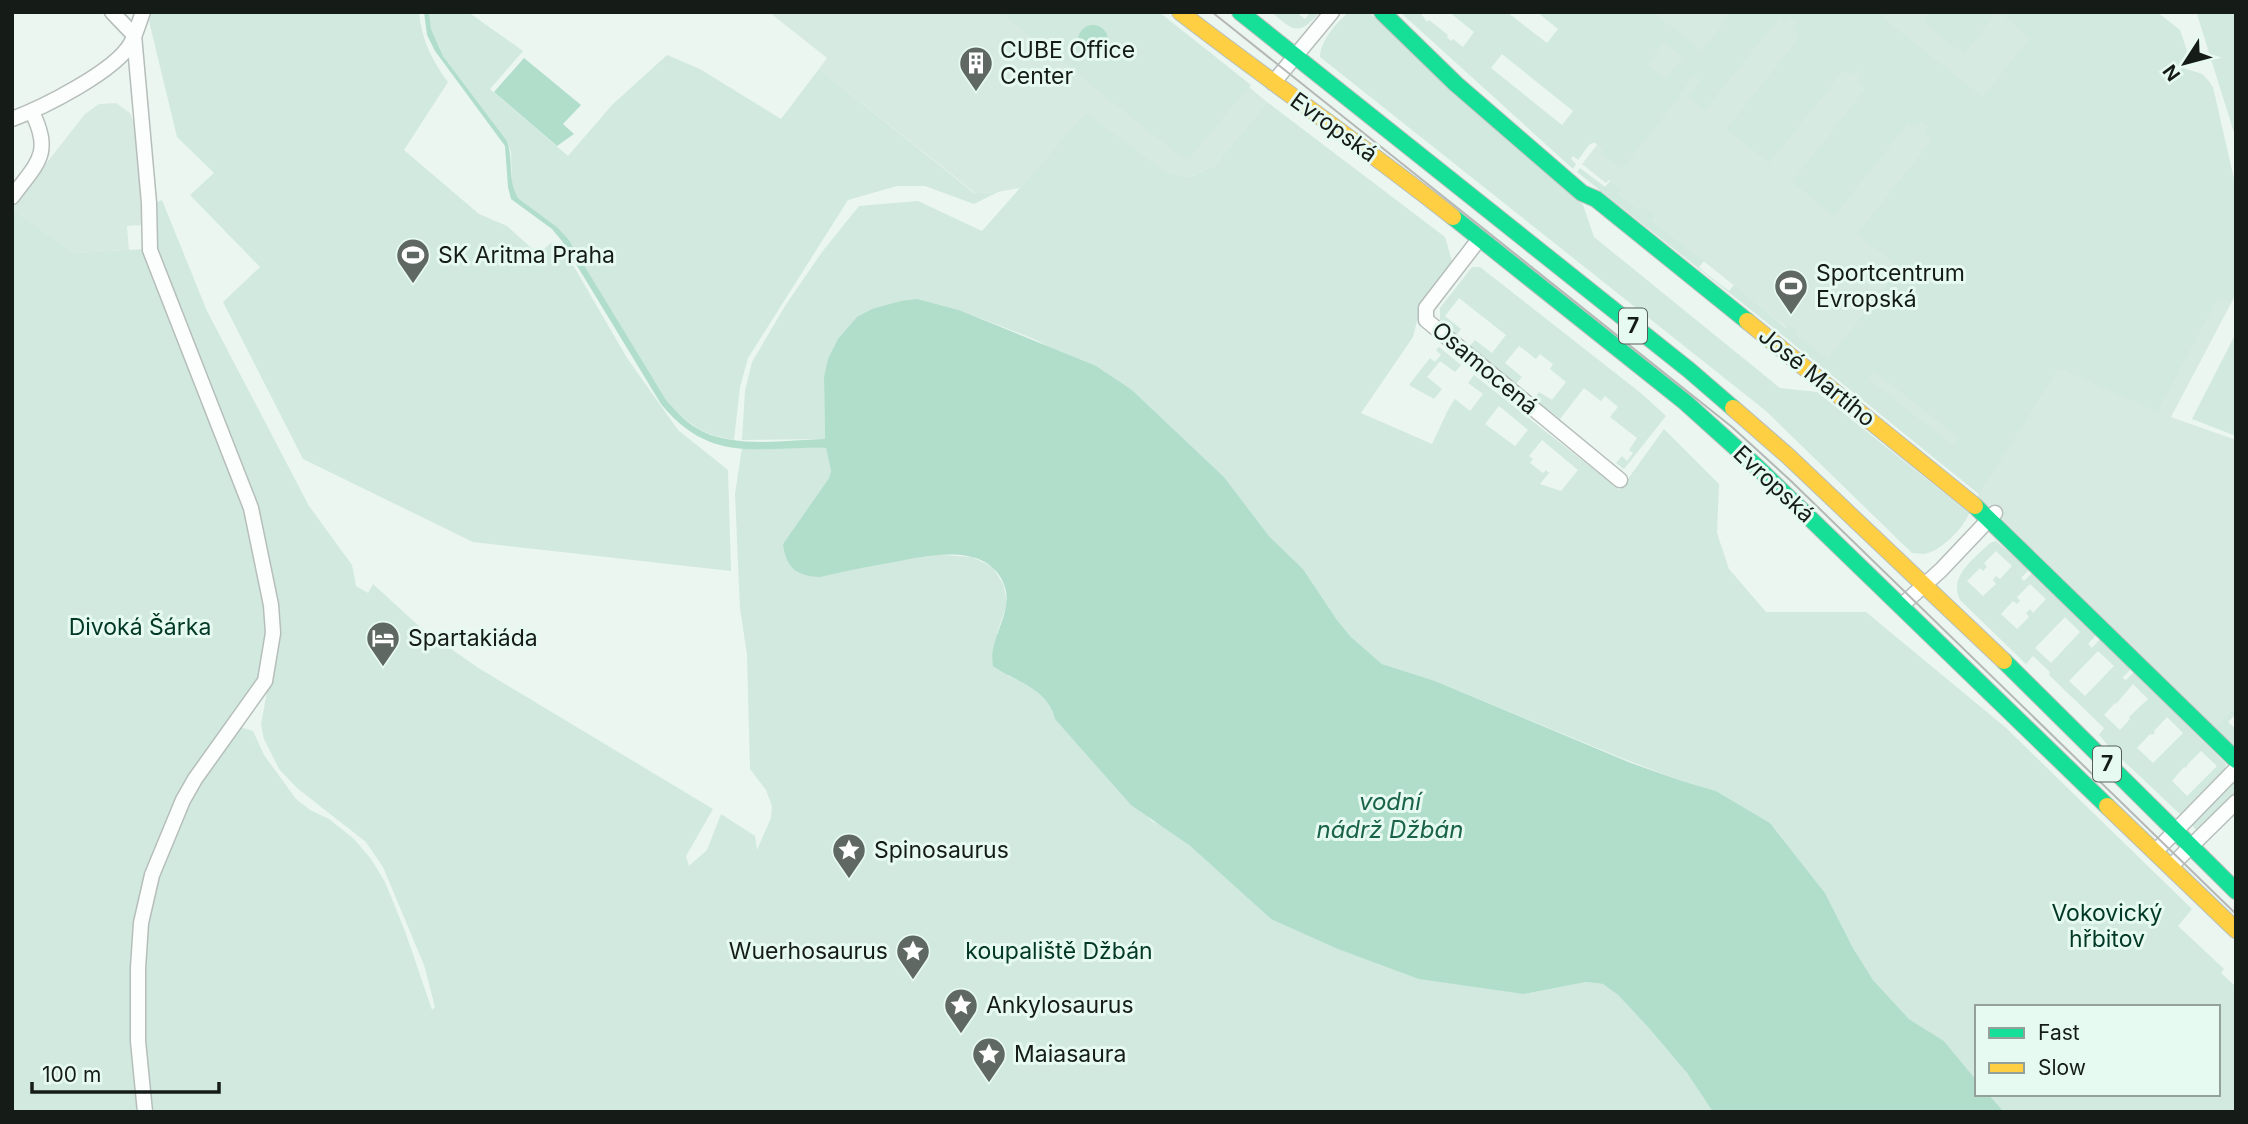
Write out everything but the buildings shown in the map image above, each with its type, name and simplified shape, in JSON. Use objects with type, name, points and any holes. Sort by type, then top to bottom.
[{"type":"main road","name":"Evropská","points":[[1180,12],[1273,83],[1372,153],[1685,402],[1756,466],[2236,930]]},
{"type":"main road","name":"Evropská","points":[[1240,12],[1728,403],[1924,584],[2236,891]]},
{"type":"main road","name":"José Martího","points":[[1382,12],[1456,84],[1582,193],[1596,199],[1991,517],[2236,760]]},
{"type":"street","points":[[112,12],[134,35],[149,203],[150,250],[251,508],[271,605],[273,633],[265,681],[189,790],[152,876],[141,923],[138,968],[138,1041],[145,1112]]},
{"type":"street","points":[[12,119],[72,90],[116,60],[125,52],[143,12]]},
{"type":"street","points":[[1296,56],[1332,12]]},
{"type":"street","name":"Evropská","points":[[1273,83],[1296,56]]},
{"type":"street","points":[[12,197],[38,162],[41,153],[41,134],[32,111]]},
{"type":"street","name":"Osamocená","points":[[1480,239],[1426,308],[1426,320],[1620,480]]},
{"type":"street","points":[[1901,606],[1991,517]]},
{"type":"street","points":[[2155,851],[2236,769]]},
{"type":"street","points":[[2171,866],[2236,802]]},
{"type":"shaded area","points":[[769,12],[1159,12],[1267,102],[1215,165],[1190,177],[1168,175],[1086,114],[1020,188],[975,193],[819,69],[827,58]]},
{"type":"shaded area","points":[[1653,12],[2073,12],[2176,66],[2202,74],[2210,82],[2236,188],[2236,294],[2171,417],[2236,440],[2236,704],[2214,729],[1988,505],[1977,498],[1979,494],[1790,341],[1796,332],[1787,328],[1651,219],[1642,206],[1639,209],[1618,193],[1620,189],[1609,180],[1606,183],[1582,164],[1597,145],[1594,142],[1591,146],[1667,24]]},
{"type":"shaded area","points":[[116,103],[130,113],[137,130],[142,225],[127,226],[129,250],[75,253],[12,207],[85,114],[99,104]]},
{"type":"green space","name":"SK Aritma Praha","points":[[152,12],[419,12],[428,49],[448,82],[404,150],[479,214],[507,226],[538,254],[551,243],[570,260],[627,358],[678,430],[728,470],[731,571],[473,542],[303,459],[223,302],[260,267],[190,195],[214,173],[177,137],[149,21]]},
{"type":"green space","points":[[429,12],[468,12],[523,51],[490,89],[568,156],[612,105],[667,55],[700,69],[781,119],[819,69],[974,193],[998,192],[974,204],[925,186],[897,186],[848,200],[748,358],[740,387],[734,440],[713,435],[689,422],[666,400],[557,227],[519,199],[512,183],[511,152],[507,141],[443,56],[431,29]]},
{"type":"green space","points":[[1000,12],[1159,12],[1251,85],[1189,158],[1180,156]]},
{"type":"green space","points":[[1271,12],[1296,12],[1305,19],[1310,12],[1320,12],[1306,25],[1296,29]]},
{"type":"green space","points":[[1349,12],[1369,12],[1583,205],[1594,237],[1780,388],[1817,392],[1969,513],[1957,532],[1937,549],[1924,554],[1912,553],[1766,411],[1320,57],[1326,38]]},
{"type":"green space","points":[[1400,12],[1420,12],[1427,22],[1429,20],[1448,35],[1451,41],[1453,39],[1463,47],[1474,32],[1449,12],[1507,12],[1547,43],[1558,29],[1537,12],[1653,12],[1702,51],[1732,12],[1887,12],[1883,18],[1983,97],[2030,38],[1999,12],[2157,12],[2180,30],[2187,51],[2183,68],[2202,74],[2213,87],[2236,188],[2236,294],[2229,302],[2218,298],[2157,412],[2059,368],[1979,494],[1577,172],[1580,168],[1605,187],[1610,181],[1621,189],[1618,193],[1639,209],[1642,206],[1654,216],[1652,220],[1704,261],[1699,267],[1703,271],[1729,291],[1734,285],[1828,359],[1900,268],[1857,234],[1931,141],[1925,134],[1928,127],[1921,122],[1916,127],[1908,123],[1834,216],[1792,182],[1865,89],[1859,82],[1863,76],[1856,70],[1851,75],[1843,71],[1769,163],[1726,129],[1800,37],[1793,29],[1798,24],[1789,17],[1784,23],[1779,18],[1705,110],[1688,96],[1700,81],[1693,76],[1622,169],[1601,153],[1604,149],[1594,142],[1578,160],[1573,156],[1571,159],[1576,164],[1573,169]],"holes":[[[1664,42],[1683,57],[1665,79],[1647,64]],[[1502,54],[1573,111],[1562,125],[1491,68]],[[1874,371],[1958,437],[1953,445],[1868,379]]]},
{"type":"green space","points":[[1931,12],[1997,12],[1964,54],[1924,22]]},
{"type":"green space","points":[[2193,12],[2236,12],[2236,139],[2197,14]]},
{"type":"green space","name":"Vokovický hřbitov","points":[[1267,102],[1445,237],[1452,261],[1420,309],[1413,337],[1361,413],[1432,444],[1455,399],[1470,411],[1483,394],[1468,383],[1474,375],[1620,490],[1664,429],[1719,484],[1717,533],[1729,569],[1766,612],[1866,612],[2005,727],[2192,909],[2178,926],[2224,969],[2221,973],[2236,987],[2236,1112],[2004,1112],[1990,1096],[2220,1096],[2220,1005],[1975,1005],[1975,1079],[1944,1041],[1909,1019],[1873,980],[1825,893],[1770,823],[1716,791],[1624,759],[1435,681],[1382,664],[1351,637],[1303,569],[1269,536],[1224,477],[1132,390],[1034,339],[959,310],[919,299],[824,377],[825,439],[742,440],[745,391],[752,362],[785,306],[822,252],[859,206],[918,201],[982,231],[1086,113],[1168,174],[1190,177],[1215,165]],"holes":[[[1499,406],[1528,430],[1515,446],[1485,424]],[[1542,440],[1578,470],[1561,491],[1540,484],[1549,473],[1546,470],[1543,473],[1530,463],[1533,459],[1529,456]]]},
{"type":"green space","points":[[162,200],[207,311],[309,506],[352,565],[356,586],[368,593],[373,584],[421,628],[480,669],[713,809],[686,856],[689,866],[707,850],[721,814],[755,836],[757,850],[771,818],[772,806],[766,790],[750,769],[747,655],[740,608],[735,494],[742,448],[826,448],[831,471],[829,478],[783,544],[858,568],[930,554],[972,557],[993,567],[1004,586],[1007,604],[997,633],[1008,676],[1031,687],[1043,698],[1055,719],[1152,821],[1166,827],[1189,845],[1271,919],[1524,994],[1586,982],[1603,984],[1618,995],[1648,1027],[1687,1073],[1713,1112],[12,1112],[12,209],[75,253],[144,249],[173,328],[237,481],[261,583],[268,639],[261,677],[240,727],[253,731],[264,755],[296,799],[310,810],[329,819],[354,839],[371,859],[385,882],[405,931],[432,1010],[435,1007],[424,965],[383,867],[366,842],[297,788],[279,769],[264,739],[261,725],[275,646],[254,502],[157,250],[153,204]]},
{"type":"green space","points":[[1472,267],[1480,267],[1642,394],[1666,416],[1624,469],[1616,463],[1622,456],[1627,461],[1633,453],[1629,450],[1637,438],[1610,417],[1618,407],[1605,396],[1601,401],[1584,388],[1560,419],[1534,399],[1539,392],[1552,400],[1566,382],[1550,369],[1553,364],[1540,354],[1536,359],[1519,346],[1505,363],[1522,377],[1516,384],[1469,347],[1475,340],[1492,353],[1506,335],[1459,298],[1445,316],[1461,329],[1456,336],[1440,324],[1440,308]]},
{"type":"green space","points":[[2236,333],[2236,436],[2192,419]]},
{"type":"green space","points":[[1439,347],[1461,365],[1455,372],[1440,361],[1427,377],[1442,389],[1434,399],[1409,385],[1430,358],[1435,362],[1441,355],[1436,350]]},
{"type":"green space","points":[[1996,541],[2029,570],[2021,578],[2024,581],[2032,573],[2096,635],[2088,644],[2092,648],[2100,639],[2131,669],[2122,678],[2126,680],[2134,672],[2226,764],[2225,771],[2184,813],[2181,815],[2112,750],[2099,735],[2104,728],[2049,675],[2050,672],[2033,656],[2026,664],[1960,600],[1957,583],[1960,576],[1990,543]],"holes":[[[1996,551],[2012,566],[2000,579],[1996,576],[1993,580],[1996,584],[1983,596],[1967,581],[1980,568],[1983,571],[1987,567],[1984,563]],[[2030,584],[2046,599],[2033,613],[2030,609],[2026,613],[2029,617],[2017,629],[2001,614],[2013,601],[2017,604],[2020,601],[2017,597]],[[2065,617],[2080,632],[2051,663],[2035,648]],[[2098,651],[2114,666],[2085,696],[2069,681]],[[2133,684],[2148,699],[2120,730],[2104,715]],[[2167,717],[2183,733],[2153,763],[2137,748],[2150,734],[2155,733]],[[2201,751],[2217,766],[2187,796],[2172,781]]]},
{"type":"green space","points":[[2236,704],[2236,714],[2228,722],[2236,729],[2236,750],[2214,729]]},
{"type":"green space","points":[[2236,777],[2236,794],[2197,831],[2189,822]]},
{"type":"water","name":"vodní nádrž Džbán","points":[[424,12],[429,12],[431,29],[443,56],[507,141],[513,186],[519,199],[557,227],[568,239],[666,400],[693,426],[717,437],[747,442],[825,439],[824,377],[828,359],[838,339],[857,317],[872,309],[901,301],[918,299],[959,310],[1096,366],[1132,390],[1224,477],[1269,536],[1303,569],[1351,637],[1382,664],[1435,681],[1631,763],[1716,791],[1770,823],[1825,893],[1873,980],[1909,1019],[1944,1041],[1975,1079],[1975,1096],[1990,1096],[2004,1112],[1713,1112],[1687,1073],[1648,1027],[1618,995],[1603,984],[1586,982],[1524,994],[1419,979],[1338,949],[1271,919],[1189,845],[1131,805],[1055,719],[1051,708],[1038,693],[993,666],[994,646],[1007,597],[997,572],[986,563],[973,557],[941,555],[820,577],[805,575],[790,565],[783,544],[829,478],[831,471],[826,448],[757,449],[717,444],[698,436],[661,404],[562,241],[552,229],[511,199],[505,146],[435,51],[427,35]]},
{"type":"water","points":[[1093,25],[1099,26],[1107,34],[1107,46],[1099,54],[1093,55],[1087,54],[1079,46],[1078,40],[1079,34],[1087,26]]},
{"type":"water","points":[[524,58],[581,105],[563,124],[574,134],[557,146],[494,92]]},
{"type":"tram line","points":[[1212,12],[1732,427],[1791,481],[2236,914]]},
{"type":"traffic: fast","points":[[1240,12],[1733,408]]},
{"type":"traffic: fast","points":[[1382,12],[1456,84],[1582,193],[1596,199],[1747,321]]},
{"type":"traffic: fast","points":[[1453,217],[1685,402],[1756,466],[2107,806]]},
{"type":"traffic: fast","points":[[1975,506],[2236,760]]},
{"type":"traffic: fast","points":[[2004,661],[2236,891]]},
{"type":"traffic: slow","points":[[1180,12],[1453,217]]},
{"type":"traffic: slow","points":[[1747,321],[1975,506]]},
{"type":"traffic: slow","points":[[1733,408],[1788,456],[2004,661]]},
{"type":"traffic: slow","points":[[2107,806],[2236,930]]},
{"type":"place","name":"CUBE Office Center","points":[[976,93]]},
{"type":"place","name":"SK Aritma Praha","points":[[413,285]]},
{"type":"place","name":"Sportcentrum Evropská","points":[[1791,316]]},
{"type":"place","name":"Spartakiáda","points":[[383,668]]},
{"type":"place","name":"Spinosaurus","points":[[849,880]]},
{"type":"place","name":"Wuerhosaurus","points":[[913,981]]},
{"type":"place","name":"Ankylosaurus","points":[[961,1035]]},
{"type":"place","name":"Maiasaura","points":[[989,1084]]},
{"type":"park label","name":"Divoká Šárka","points":[[140,627]]},
{"type":"park label","name":"koupaliště Džbán","points":[[1059,951]]}]
